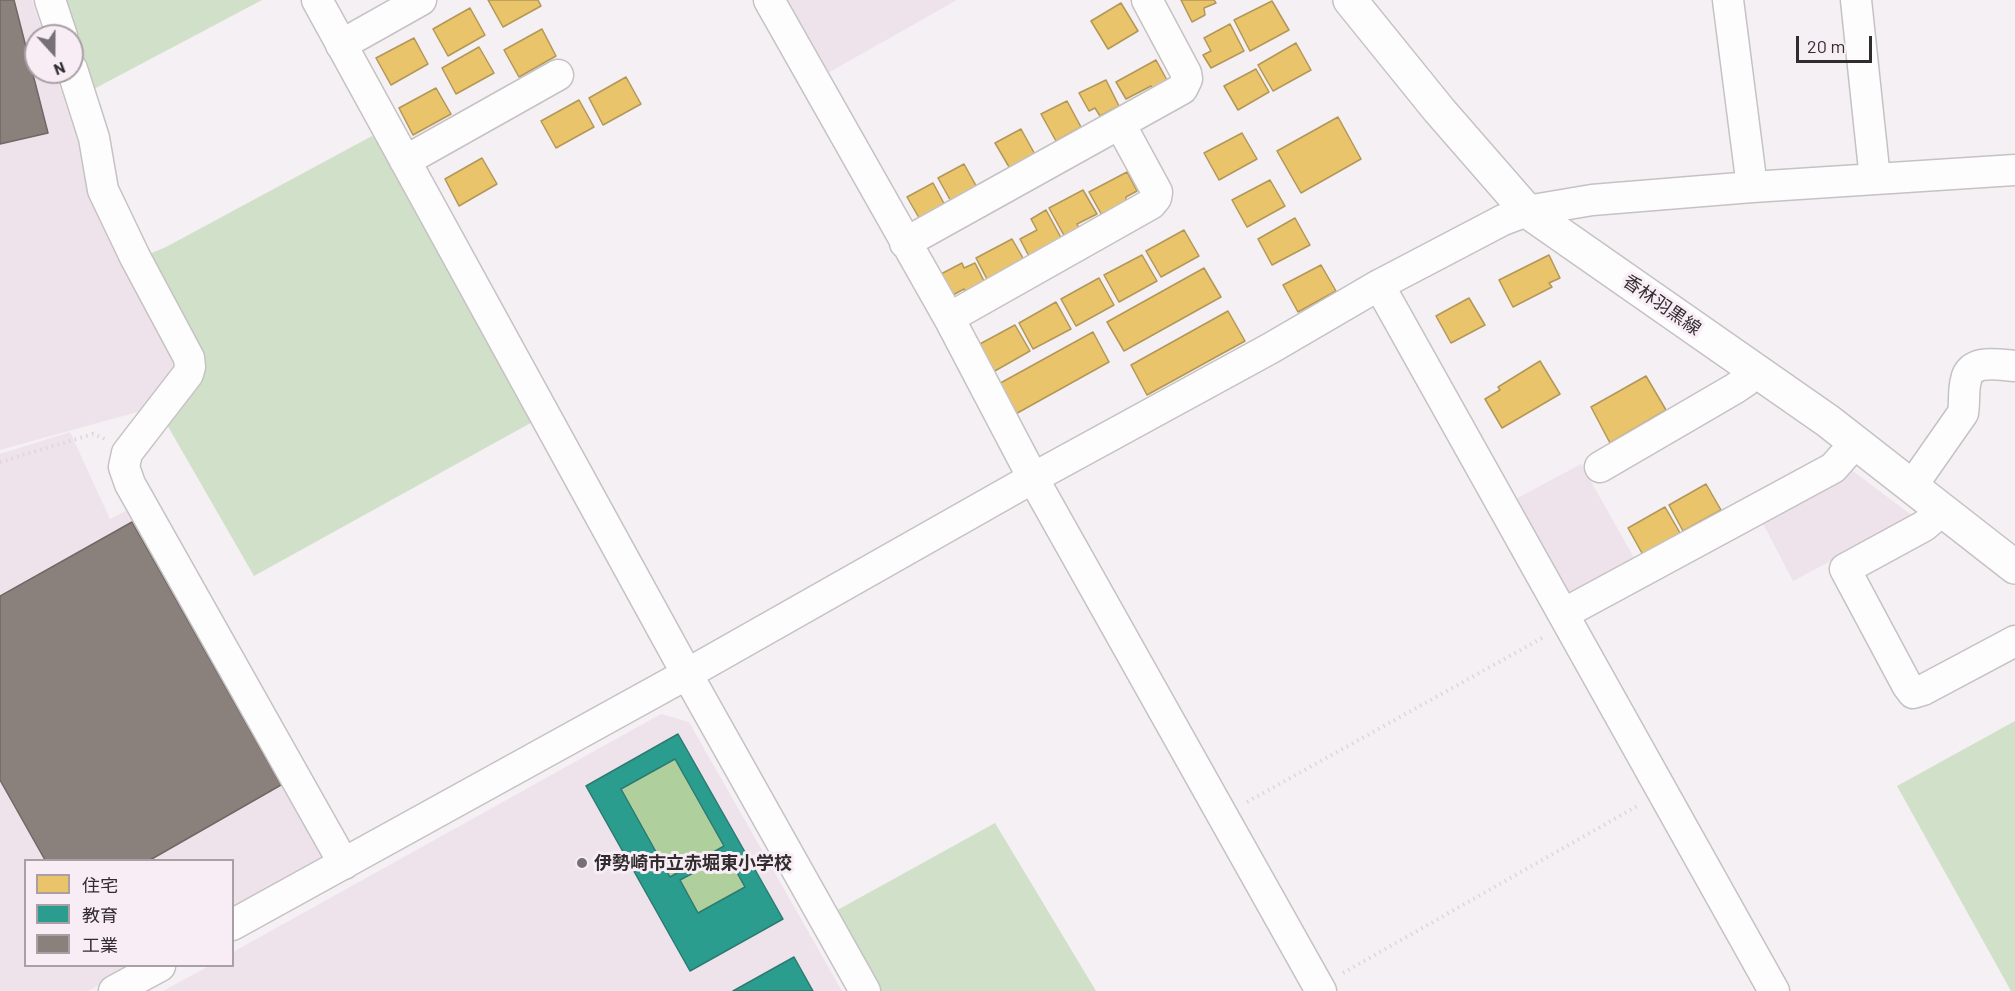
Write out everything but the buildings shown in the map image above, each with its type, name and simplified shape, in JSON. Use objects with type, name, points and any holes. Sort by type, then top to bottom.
[{"type":"main road","name":"香林羽黒線","points":[[1350,0],[1439,110],[1527,211],[1856,442],[2015,567]]},
{"type":"street","points":[[50,0],[58,24]]},
{"type":"street","points":[[317,0],[687,674],[865,991]]},
{"type":"street","points":[[341,45],[421,0]]},
{"type":"street","points":[[769,0],[948,318],[1033,478],[1320,989]]},
{"type":"street","points":[[905,243],[1182,89],[1187,79],[1183,66],[1147,0]]},
{"type":"street","points":[[1728,0],[1752,187]]},
{"type":"street","points":[[1856,0],[1875,179]]},
{"type":"street","points":[[405,160],[558,75]]},
{"type":"street","points":[[77,84],[94,138],[103,190],[135,257],[189,358],[188,374],[127,453],[124,467],[130,484],[344,864]]},
{"type":"street","points":[[948,318],[1151,204],[1156,198],[1155,185],[1120,124]]},
{"type":"street","points":[[234,925],[687,674],[1033,478],[1271,348],[1379,285],[1488,227],[1527,211],[1592,201],[1752,187],[2015,170]]},
{"type":"street","points":[[1379,285],[1774,991]]},
{"type":"street","points":[[1912,486],[1963,412],[1966,380],[1970,370],[1978,365],[2015,366]]},
{"type":"street","points":[[1600,467],[1734,389],[1746,381],[1753,369]]},
{"type":"street","points":[[1566,619],[1833,468],[1856,442]]},
{"type":"street","points":[[1943,510],[1924,526],[1845,569],[1907,685],[1913,693],[1923,690],[2015,641]]},
{"type":"street","points":[[114,991],[158,967]]},
{"type":"path","points":[[0,462],[93,434],[110,441],[127,453]]},
{"type":"path","points":[[1223,816],[1566,619]]},
{"type":"path","points":[[1320,989],[1662,791]]},
{"type":"shaded area","points":[[0,0],[32,0],[40,24],[24,24],[24,84],[59,84],[77,139],[115,238],[182,370],[152,408],[0,450]]},
{"type":"shaded area","points":[[59,0],[262,0],[90,91],[84,73],[84,24],[67,24]]},
{"type":"shaded area","points":[[776,0],[957,0],[819,78]]},
{"type":"shaded area","points":[[372,136],[380,144],[536,420],[254,576],[166,423],[206,369],[147,255],[166,247]]},
{"type":"shaded area","points":[[70,432],[110,519],[129,509],[325,850],[318,864],[234,910],[234,859],[24,859],[24,967],[132,967],[88,991],[0,991],[0,454]]},
{"type":"shaded area","points":[[1581,464],[1636,561],[1576,594],[1562,588],[1512,501]]},
{"type":"shaded area","points":[[1849,468],[1914,517],[1793,581],[1759,516]]},
{"type":"shaded area","name":"伊勢崎市立赤堀東小学校","points":[[661,714],[689,722],[842,991],[163,991],[207,967],[234,967],[234,951]]},
{"type":"shaded area","points":[[2015,721],[2015,991],[2011,991],[1897,786]]},
{"type":"shaded area","points":[[675,759],[724,846],[670,877],[621,789]]},
{"type":"shaded area","points":[[995,823],[1096,991],[877,991],[832,913]]},
{"type":"shaded area","points":[[727,855],[745,887],[698,913],[680,880]]},
{"type":"place","name":"伊勢崎市立赤堀東小学校","points":[[582,863]]}]
